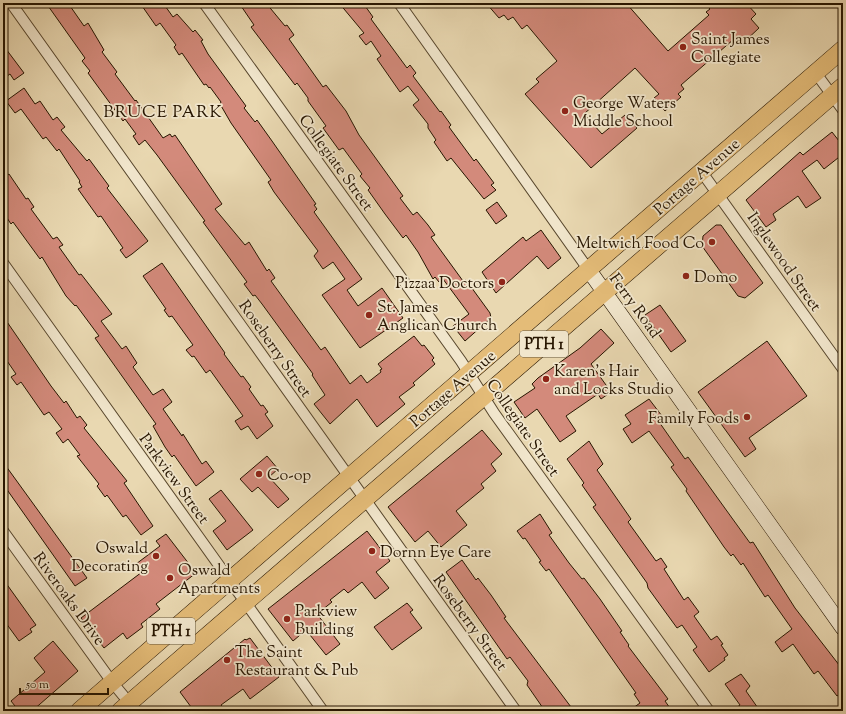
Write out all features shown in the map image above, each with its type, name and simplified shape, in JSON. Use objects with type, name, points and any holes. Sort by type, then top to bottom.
[{"type":"highway","name":"Portage Avenue","points":[[79,711],[229,579],[843,49]]},
{"type":"highway","name":"Portage Avenue","points":[[129,708],[365,499],[838,90]]},
{"type":"main road","name":"Ferry Road","points":[[588,269],[843,628]]},
{"type":"street","name":"Roseberry Street","points":[[12,3],[516,711]]},
{"type":"street","name":"Collegiate Street","points":[[204,3],[709,711]]},
{"type":"street","name":"Ferry Road","points":[[399,3],[588,269]]},
{"type":"street","points":[[815,72],[838,90],[843,110]]},
{"type":"street","name":"Inglewood Street","points":[[701,171],[843,369]]},
{"type":"street","name":"Parkview Street","points":[[3,263],[323,711]]},
{"type":"street","name":"Riveroaks Drive","points":[[3,531],[112,682],[129,708]]},
{"type":"building","points":[[46,3],[68,3],[84,26],[88,23],[104,50],[102,52],[117,72],[115,74],[163,138],[170,134],[172,137],[175,135],[222,204],[215,209],[245,245],[249,242],[267,271],[269,269],[275,278],[271,281],[321,350],[325,347],[350,384],[361,375],[367,383],[381,372],[380,370],[382,369],[378,364],[414,336],[422,346],[424,345],[434,358],[432,360],[435,364],[413,383],[415,385],[399,397],[405,404],[377,427],[357,399],[330,424],[314,404],[325,395],[312,375],[313,374],[262,304],[255,295],[253,296],[244,284],[247,282],[203,222],[205,221],[157,155],[145,140],[139,145],[133,136],[136,134],[125,119],[123,121],[88,73],[90,71],[82,61],[85,58]]},
{"type":"building","points":[[140,3],[163,3],[173,17],[177,14],[193,32],[195,30],[203,40],[201,41],[208,54],[246,106],[244,108],[255,122],[257,120],[316,204],[314,205],[317,209],[314,212],[362,279],[347,290],[358,306],[382,288],[403,318],[360,348],[322,295],[345,279],[333,262],[323,269],[314,256],[318,251],[274,192],[268,182],[271,180],[231,123],[220,104],[221,102],[210,87],[209,88],[206,84],[204,85],[182,53],[179,55],[174,47],[176,45],[160,23],[156,26]]},
{"type":"building","points":[[239,3],[266,3],[285,26],[287,25],[294,35],[289,39],[323,87],[326,85],[346,111],[359,135],[403,196],[400,198],[413,215],[417,212],[428,225],[435,235],[431,237],[463,281],[466,280],[490,313],[491,318],[465,341],[453,326],[469,314],[443,279],[439,282],[435,277],[433,279],[418,252],[406,235],[403,238],[368,190],[370,188],[360,176],[362,174],[343,148],[339,150],[323,128],[326,126],[308,101],[308,98],[297,83],[295,85],[251,27],[254,25]]},
{"type":"building","points":[[339,3],[363,3],[373,17],[371,19],[407,68],[410,65],[416,73],[413,76],[440,112],[441,111],[451,125],[449,127],[474,161],[476,159],[494,183],[491,185],[496,190],[484,199],[451,158],[447,161],[434,142],[436,140],[428,128],[428,124],[413,105],[419,100],[408,86],[400,92],[377,59],[381,56],[371,41],[366,45],[359,36],[364,33]]},
{"type":"building","points":[[486,3],[626,3],[668,51],[709,15],[706,12],[710,9],[704,3],[746,3],[756,14],[751,19],[759,28],[743,43],[740,40],[737,42],[734,39],[681,85],[684,89],[678,94],[681,97],[665,111],[654,98],[659,94],[635,68],[584,114],[602,134],[625,115],[637,128],[591,168],[525,94],[539,82],[536,79],[557,61],[527,25],[522,29],[513,17],[508,20],[504,15],[499,18]]},
{"type":"building","points":[[3,45],[24,73],[14,80],[10,74],[3,79]]},
{"type":"building","points":[[24,88],[35,104],[40,101],[53,120],[57,117],[65,127],[61,130],[87,161],[89,159],[109,186],[107,188],[148,241],[126,258],[120,250],[123,248],[101,216],[98,217],[78,189],[82,187],[79,182],[80,181],[59,149],[57,151],[46,137],[43,139],[21,109],[15,113],[6,101]]},
{"type":"building","points":[[832,132],[843,146],[843,154],[824,169],[817,160],[802,171],[821,198],[806,208],[798,196],[773,214],[776,220],[766,227],[746,200],[800,152],[803,155]]},
{"type":"building","points":[[9,174],[26,199],[28,198],[34,207],[31,209],[53,239],[57,237],[63,245],[59,247],[79,275],[81,274],[112,314],[101,321],[122,349],[126,346],[137,363],[133,367],[153,395],[163,389],[172,402],[163,409],[182,436],[183,434],[202,464],[206,461],[214,472],[196,486],[174,455],[172,457],[165,447],[153,426],[156,424],[95,338],[99,336],[76,305],[75,306],[66,296],[42,257],[40,259],[13,222],[11,224],[3,212],[3,178]]},
{"type":"building","points":[[497,202],[507,216],[496,224],[486,210]]},
{"type":"building","points":[[716,225],[721,225],[763,283],[745,298],[738,296],[702,246],[703,236]]},
{"type":"building","points":[[541,230],[561,258],[548,269],[537,256],[496,293],[482,272],[523,237],[526,241]]},
{"type":"building","points":[[162,263],[225,353],[224,354],[241,377],[243,376],[251,387],[249,389],[261,406],[263,405],[268,412],[265,414],[273,426],[257,439],[248,426],[241,430],[235,421],[243,416],[210,370],[206,373],[194,356],[192,357],[186,350],[193,345],[172,316],[169,317],[164,310],[166,309],[143,276]]},
{"type":"building","points":[[660,305],[686,341],[671,352],[645,315]]},
{"type":"building","points":[[3,316],[51,386],[64,403],[66,401],[77,418],[80,416],[87,425],[84,428],[127,481],[124,483],[153,526],[141,535],[126,515],[123,517],[107,495],[105,497],[97,486],[99,484],[77,456],[80,455],[68,439],[63,443],[56,433],[62,429],[49,412],[44,415],[21,382],[17,385],[11,377],[16,374],[3,355]]},
{"type":"building","points":[[601,329],[614,343],[591,364],[611,392],[601,399],[598,394],[566,416],[576,431],[560,442],[537,409],[525,418],[514,402],[535,388],[532,384],[538,378],[580,348]]},
{"type":"building","name":"Family Foods","points":[[767,341],[807,396],[749,438],[756,449],[745,457],[698,392]]},
{"type":"building","points":[[649,399],[662,416],[657,419],[685,459],[688,457],[750,543],[753,542],[795,608],[843,670],[843,692],[837,696],[818,671],[814,674],[793,644],[782,652],[775,642],[792,629],[768,595],[765,597],[743,563],[741,565],[733,554],[731,556],[724,547],[671,467],[674,465],[649,431],[632,443],[623,429],[631,424],[625,415]]},
{"type":"building","points":[[482,430],[502,454],[491,464],[496,471],[481,484],[484,488],[456,511],[467,525],[441,547],[428,531],[415,542],[388,507]]},
{"type":"building","points":[[589,441],[603,464],[597,470],[631,519],[628,522],[656,561],[661,558],[667,567],[664,569],[684,600],[688,597],[699,612],[694,616],[711,640],[717,636],[723,644],[721,645],[728,655],[724,658],[725,660],[709,672],[693,650],[697,647],[682,625],[677,628],[593,507],[596,505],[582,485],[584,483],[567,459]]},
{"type":"building","points":[[267,456],[278,469],[269,477],[289,499],[278,508],[258,487],[252,492],[240,479]]},
{"type":"building","points":[[3,462],[87,578],[75,586],[3,484]]},
{"type":"building","points":[[221,490],[253,530],[227,550],[213,531],[226,521],[209,499]]},
{"type":"building","points":[[540,514],[552,533],[549,535],[569,563],[582,579],[584,578],[600,599],[622,631],[620,632],[629,645],[628,646],[668,699],[665,701],[672,711],[629,711],[640,703],[634,694],[636,693],[549,569],[546,571],[525,538],[523,539],[517,531]]},
{"type":"building","points":[[367,531],[390,561],[376,572],[389,588],[375,599],[362,582],[348,593],[344,589],[330,600],[332,602],[317,614],[340,644],[326,655],[306,630],[293,641],[268,609]]},
{"type":"building","points":[[166,534],[196,573],[156,604],[160,609],[141,624],[143,627],[127,639],[123,633],[104,648],[81,618],[142,572],[136,564],[160,546],[156,541]]},
{"type":"building","points":[[462,560],[476,580],[478,578],[491,595],[506,617],[504,618],[574,711],[545,711],[527,685],[528,681],[510,657],[507,659],[446,572]]},
{"type":"building","points":[[3,579],[36,625],[30,629],[32,632],[19,641],[3,619]]},
{"type":"building","points":[[407,603],[413,610],[410,612],[422,628],[392,650],[374,627]]},
{"type":"building","points":[[250,638],[279,677],[250,699],[243,689],[221,705],[226,711],[194,711],[180,692],[245,639]]},
{"type":"building","points":[[53,641],[78,671],[32,711],[19,711],[11,701],[45,672],[34,658]]},
{"type":"building","points":[[741,674],[750,686],[746,691],[760,711],[732,711],[740,705],[725,684]]},
{"type":"place","name":"Saint James Collegiate","points":[[683,47]]},
{"type":"place","name":"George Waters Middle School","points":[[565,111]]},
{"type":"place","name":"Meltwich Food Co","points":[[712,242]]},
{"type":"place","name":"Domo","points":[[686,276]]},
{"type":"place","name":"Pizzaa Doctors","points":[[502,282]]},
{"type":"place","name":"St. James Anglican Church","points":[[369,315]]},
{"type":"place","name":"Karen's Hair and Locks Studio","points":[[546,379]]},
{"type":"place","name":"Family Foods","points":[[747,417]]},
{"type":"place","name":"Co-op","points":[[259,474]]},
{"type":"place","name":"Dornn Eye Care","points":[[372,551]]},
{"type":"place","name":"Oswald Decorating","points":[[156,556]]},
{"type":"place","name":"Oswald Apartments","points":[[170,578]]},
{"type":"place","name":"Parkview Building","points":[[287,619]]},
{"type":"place","name":"The Saint Restaurant & Pub","points":[[227,660]]},
{"type":"district","name":"BRUCE PARK","points":[[163,111]]}]
